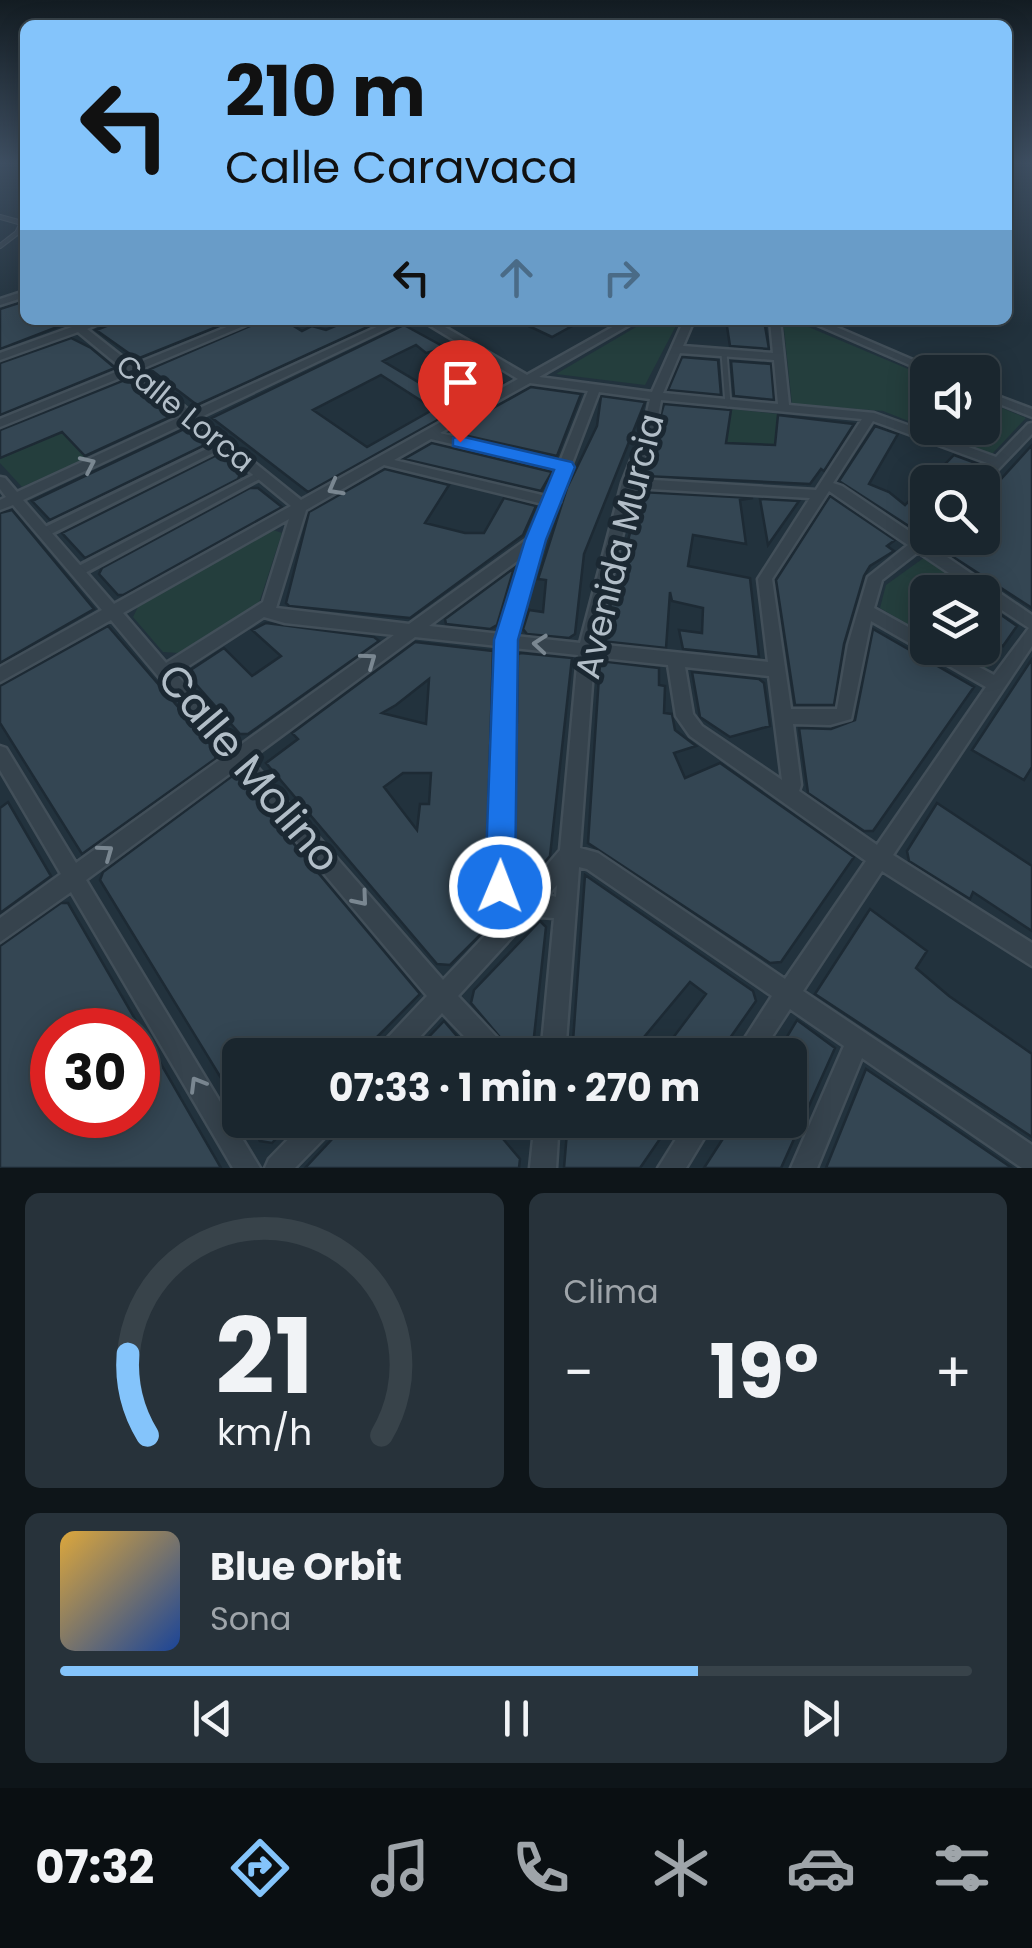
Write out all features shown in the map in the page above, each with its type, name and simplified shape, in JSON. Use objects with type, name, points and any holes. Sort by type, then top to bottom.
[{"type":"street","points":[[0,357],[73,325]]},
{"type":"street","name":"Calle Lorca","points":[[76,325],[300,506]]},
{"type":"street","points":[[0,423],[241,325]]},
{"type":"street","points":[[7,502],[389,325]]},
{"type":"street","points":[[434,325],[526,379],[728,404],[870,416],[999,464],[1032,427]]},
{"type":"street","points":[[0,675],[624,325]]},
{"type":"street","name":"Avenida Murcia","points":[[554,1038],[587,648],[629,483],[650,426],[656,396],[686,325]]},
{"type":"street","points":[[775,325],[784,408]]},
{"type":"street","points":[[823,325],[910,362]]},
{"type":"street","points":[[675,350],[778,357]]},
{"type":"street","points":[[514,920],[503,908],[500,887],[506,640],[536,540],[594,388]]},
{"type":"street","points":[[1000,401],[1032,414]]},
{"type":"street","points":[[788,794],[792,786],[765,578],[870,416]]},
{"type":"street","points":[[427,434],[565,467]]},
{"type":"street","points":[[45,532],[223,444]]},
{"type":"street","points":[[382,461],[552,502]]},
{"type":"street","points":[[79,571],[261,474]]},
{"type":"street","name":"Calle Molino","points":[[0,480],[7,502],[45,532],[482,1038]]},
{"type":"street","points":[[629,483],[837,489],[910,532]]},
{"type":"street","points":[[167,671],[272,602],[300,506]]},
{"type":"street","points":[[0,931],[536,540]]},
{"type":"street","points":[[782,716],[830,718],[845,714],[866,611],[880,570],[910,550]]},
{"type":"street","points":[[944,555],[1032,623]]},
{"type":"street","points":[[265,610],[285,617],[776,670]]},
{"type":"street","points":[[866,611],[910,636]]},
{"type":"street","points":[[757,1038],[1032,634]]},
{"type":"street","points":[[675,659],[685,716],[691,726],[878,857],[1032,955]]},
{"type":"street","points":[[961,665],[995,684]]},
{"type":"street","points":[[0,754],[247,1168]]},
{"type":"street","points":[[403,1038],[569,855],[591,860],[1032,1160]]},
{"type":"street","points":[[514,920],[540,906],[550,905],[564,913]]},
{"type":"street","points":[[804,1168],[857,1044]]},
{"type":"street","points":[[278,1168],[307,1138]]},
{"type":"street","points":[[542,1168],[545,1138]]},
{"type":"street","points":[[671,1168],[691,1138]]},
{"type":"lane","points":[[0,246],[20,227]]},
{"type":"lane","points":[[724,353],[728,404]]},
{"type":"green space","points":[[639,325],[676,325],[645,385],[556,374]]},
{"type":"green space","points":[[784,325],[804,325],[910,370],[910,422],[883,411],[792,404]]},
{"type":"green space","points":[[1000,407],[1026,418],[992,454],[969,445],[1000,445]]},
{"type":"green space","points":[[731,409],[778,414],[775,445],[726,443]]},
{"type":"green space","points":[[62,432],[87,458],[22,487],[0,463],[0,459]]},
{"type":"green space","points":[[273,530],[282,533],[259,603],[179,653],[163,652],[133,617],[139,605]]},
{"type":"green space","points":[[925,557],[951,575],[910,575],[910,626],[880,608],[886,585]]},
{"type":"building","points":[[20,303],[20,325],[60,326],[0,349],[0,309]]},
{"type":"building","points":[[109,325],[222,325],[137,359],[96,330]]},
{"type":"building","points":[[252,325],[292,325],[302,331],[312,326],[326,330],[338,325],[372,325],[197,405],[150,369]]},
{"type":"building","points":[[404,325],[446,348],[426,353],[416,345],[383,361],[445,398],[490,373],[504,383],[308,492],[212,418]],"holes":[[[381,375],[434,409],[367,447],[313,410]]]},
{"type":"building","points":[[527,325],[574,325],[552,337]]},
{"type":"building","points":[[727,325],[765,325],[769,349],[730,346]]},
{"type":"building","points":[[71,338],[91,348],[115,368],[0,415],[0,363]]},
{"type":"building","points":[[682,357],[718,360],[721,395],[668,390]]},
{"type":"building","points":[[731,361],[771,364],[774,400],[734,396]]},
{"type":"building","points":[[127,379],[170,417],[85,456],[62,432],[0,458],[0,430]]},
{"type":"building","points":[[531,387],[581,394],[557,456],[450,432]]},
{"type":"building","points":[[601,396],[645,402],[584,554],[575,634],[569,638],[527,634],[523,629],[529,610],[543,612],[546,580],[538,579],[567,488],[597,426]]},
{"type":"building","points":[[664,404],[731,410],[726,443],[775,445],[778,415],[854,424],[824,471],[821,469],[810,484],[644,476]]},
{"type":"building","points":[[875,426],[898,434],[869,484],[889,492],[905,505],[910,500],[910,527],[839,481]]},
{"type":"building","points":[[186,428],[207,444],[50,520],[32,501]]},
{"type":"building","points":[[432,443],[552,472],[541,491],[404,459]]},
{"type":"building","points":[[1032,445],[1032,608],[1000,587],[1000,575],[981,575],[950,555],[1000,555],[1000,480]]},
{"type":"building","points":[[219,454],[241,472],[238,479],[85,558],[62,533]]},
{"type":"building","points":[[954,455],[981,465],[944,465]]},
{"type":"building","points":[[385,469],[449,485],[425,523],[465,533],[484,533],[504,498],[536,506],[523,535],[410,618],[289,606],[286,603],[309,512]]},
{"type":"building","points":[[250,488],[258,488],[282,507],[123,595],[118,595],[99,574],[102,568]]},
{"type":"building","points":[[641,492],[753,498],[740,500],[746,544],[693,535],[688,566],[750,578],[759,657],[683,649],[679,630],[702,633],[703,608],[672,601],[670,592],[666,648],[601,641]]},
{"type":"building","points":[[830,496],[895,540],[887,546],[894,551],[870,566],[864,576],[844,644],[834,705],[795,705],[776,580]]},
{"type":"building","points":[[760,499],[799,501],[768,545]]},
{"type":"building","points":[[12,510],[94,609],[0,663],[0,513]]},
{"type":"building","points":[[514,568],[497,625],[490,629],[446,624],[445,619]]},
{"type":"building","points":[[1000,614],[1017,626],[1003,646],[1000,644]]},
{"type":"building","points":[[266,623],[374,637],[379,641],[248,734],[240,734],[186,673],[224,648],[252,676],[281,656],[252,630]]},
{"type":"building","points":[[108,626],[217,752],[215,759],[82,854],[0,723],[0,686]]},
{"type":"building","points":[[873,629],[910,650],[910,665],[936,665],[974,687],[873,831],[864,831],[808,793],[799,728],[831,729],[855,720]]},
{"type":"building","points":[[415,642],[493,651],[486,887],[491,924],[450,965],[437,964],[266,763],[298,739],[292,733]],"holes":[[[429,679],[426,724],[382,713],[396,705]],[[403,773],[431,773],[429,804],[420,804],[417,830],[384,787]]]},
{"type":"building","points":[[521,653],[572,658],[550,856],[519,892],[514,887]]},
{"type":"building","points":[[1032,659],[1032,767],[1024,780],[972,750]]},
{"type":"building","points":[[600,661],[659,668],[659,685],[665,686],[664,713],[672,714],[675,730],[696,746],[674,753],[685,778],[720,763],[854,857],[781,962],[770,963],[588,843]]},
{"type":"building","points":[[692,672],[759,679],[764,683],[770,726],[730,737],[700,717]]},
{"type":"building","points":[[235,774],[420,994],[376,1038],[222,1038],[222,1080],[100,880],[103,872]]},
{"type":"building","points":[[8,802],[51,876],[0,913],[0,808]]},
{"type":"building","points":[[937,803],[1032,866],[1032,931],[973,892],[970,899],[909,861],[907,851]]},
{"type":"building","points":[[585,875],[753,991],[756,1001],[730,1038],[673,1038],[706,994],[690,982],[643,1038],[573,1038]]},
{"type":"building","points":[[61,903],[68,903],[129,1008],[30,1008],[30,1138],[160,1138],[160,1062],[221,1168],[0,1168],[0,946]]},
{"type":"building","points":[[870,909],[927,951],[916,968],[1032,1054],[1032,1137],[815,994]]},
{"type":"building","points":[[540,921],[546,927],[534,1038],[501,1038],[471,1003],[474,990]]},
{"type":"building","points":[[797,1020],[835,1048],[807,1110],[807,1038],[786,1038]]},
{"type":"building","points":[[444,1021],[458,1038],[428,1038]]},
{"type":"building","points":[[866,1069],[924,1108],[1012,1168],[826,1168]]},
{"type":"building","points":[[258,1138],[277,1138],[272,1143]]},
{"type":"building","points":[[333,1138],[502,1138],[520,1159],[519,1168],[305,1168]]},
{"type":"building","points":[[566,1138],[661,1138],[640,1168],[564,1168]]},
{"type":"building","points":[[723,1138],[794,1138],[781,1168],[704,1168]]},
{"type":"route","points":[[460,442],[565,467],[536,540],[506,640],[500,887]]}]
